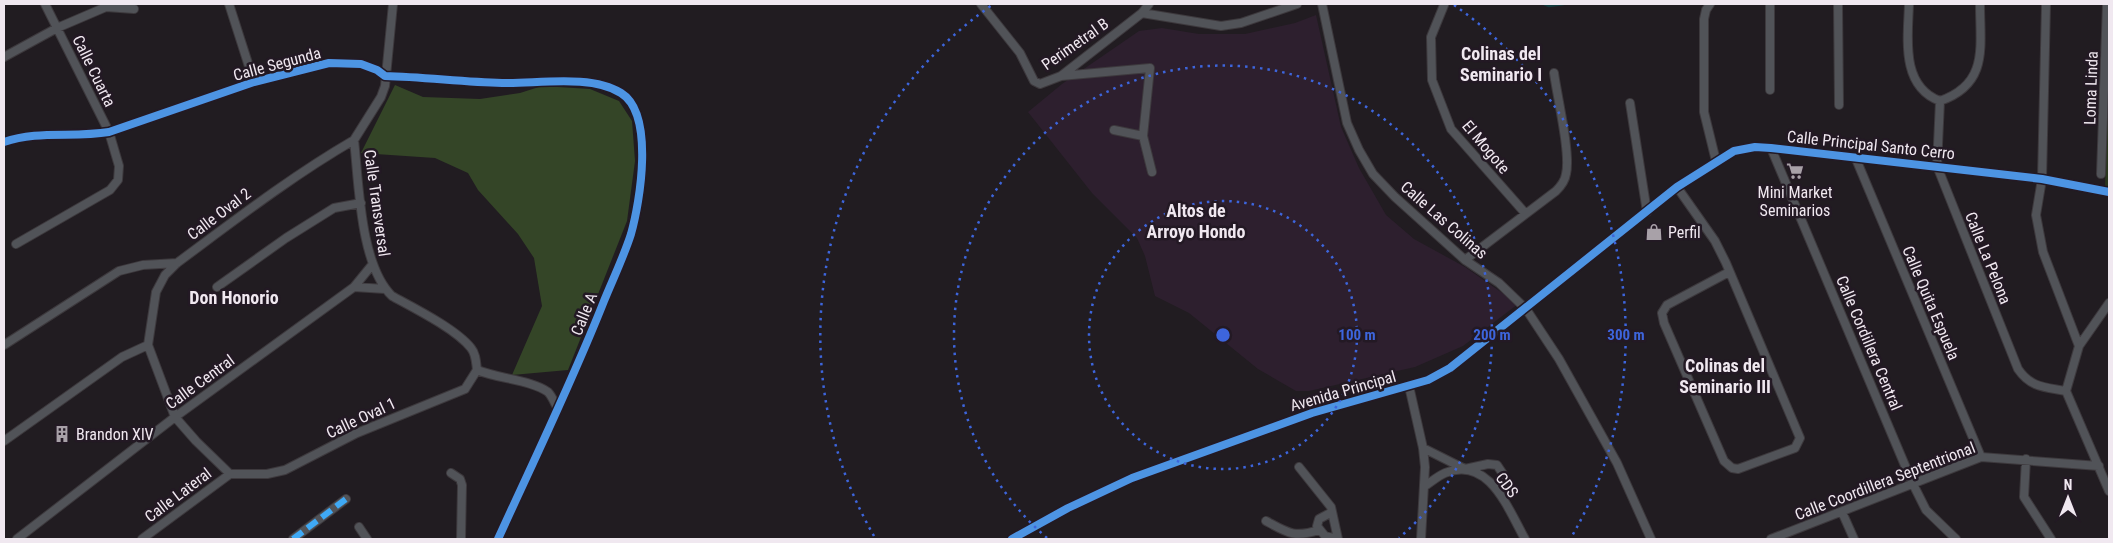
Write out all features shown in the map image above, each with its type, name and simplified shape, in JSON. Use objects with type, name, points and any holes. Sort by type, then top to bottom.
[{"type":"street","name":"Calle Cuarta","points":[[16,244],[110,190],[118,180],[119,166],[108,132],[45,4]]},
{"type":"street","points":[[229,4],[254,82]]},
{"type":"street","points":[[354,140],[381,97],[393,4]]},
{"type":"street","name":"Perimetral B","points":[[981,4],[1020,53],[1034,81],[1040,84],[1061,76],[1142,13],[1149,4]]},
{"type":"street","points":[[1142,13],[1220,26],[1241,23],[1297,4]]},
{"type":"street","name":"Calle Las Colinas","points":[[1322,4],[1347,123],[1358,150],[1373,174],[1395,197],[1465,260],[1499,283],[1526,309],[1554,351],[1617,463],[1651,539]]},
{"type":"street","points":[[1710,4],[1704,19],[1704,112],[1716,161]]},
{"type":"street","points":[[1770,4],[1770,90]]},
{"type":"street","points":[[1838,4],[1839,105]]},
{"type":"street","points":[[1908,4],[1908,51],[1912,74],[1925,92],[1940,101],[1960,92],[1975,76],[1980,50],[1980,4]]},
{"type":"street","points":[[2046,4],[2042,179],[2036,202],[2037,229],[2043,252],[2079,346]]},
{"type":"street","name":"Loma Linda","points":[[2102,174],[2107,4]]},
{"type":"street","name":"El Mogote","points":[[1444,5],[1431,37],[1432,80],[1451,129],[1525,213]]},
{"type":"street","points":[[4,57],[57,28],[106,7],[134,9]]},
{"type":"street","name":"Calle Segunda","points":[[4,142],[36,135],[92,135],[108,132],[254,82],[329,63],[361,64],[377,70],[385,76],[503,83],[536,81],[585,83],[621,92]]},
{"type":"street","points":[[1061,76],[1150,68],[1143,136],[1152,172]]},
{"type":"street","points":[[1465,260],[1556,191],[1566,174],[1566,154],[1554,73]]},
{"type":"street","name":"Calle A","points":[[498,539],[558,409],[630,234],[640,193],[643,163],[639,127],[632,105],[621,92]]},
{"type":"street","name":"Calle La Pelona","points":[[1940,101],[1937,166],[2018,369],[2025,380],[2036,386],[2066,391]]},
{"type":"street","points":[[1630,103],[1647,212]]},
{"type":"street","points":[[1114,130],[1143,136]]},
{"type":"street","name":"Calle Transversal","points":[[354,140],[361,204],[372,265],[385,289],[471,348],[476,358],[477,370]]},
{"type":"street","name":"Calle Oval 2","points":[[175,417],[148,345],[156,292],[165,275],[177,263],[280,186],[354,140]]},
{"type":"street","name":"Calle Principal Santo Cerro","points":[[1647,212],[1678,187],[1716,161],[1734,151],[1755,147],[2042,179],[2109,192]]},
{"type":"street","name":"Calle Cordillera Central","points":[[1771,148],[1912,482],[1926,510],[1956,539]]},
{"type":"street","name":"Calle Quita Espuela","points":[[1856,159],[1981,457]]},
{"type":"street","points":[[1678,187],[1715,241],[1729,272],[1800,438],[1795,448],[1738,469],[1732,468],[1724,461],[1664,323],[1662,313],[1667,305],[1729,272]]},
{"type":"street","points":[[217,287],[286,238],[334,208],[361,204]]},
{"type":"street","name":"Avenida Principal","points":[[1012,539],[1068,508],[1132,478],[1297,418],[1428,380],[1450,368],[1647,212]]},
{"type":"street","points":[[4,345],[119,270],[143,265],[177,263]]},
{"type":"street","name":"Calle Central","points":[[17,539],[175,417],[354,287],[372,265]]},
{"type":"street","points":[[354,287],[385,289]]},
{"type":"street","points":[[2109,303],[2079,346],[2066,391],[2109,491]]},
{"type":"street","points":[[4,441],[122,357],[148,345]]},
{"type":"street","points":[[477,370],[494,377],[527,383],[550,393],[558,409]]},
{"type":"street","name":"Calle Oval 1","points":[[230,474],[267,474],[285,470],[357,433],[465,389],[477,370]]},
{"type":"street","points":[[1409,386],[1423,448],[1425,486],[1421,539]]},
{"type":"street","points":[[175,417],[230,474]]},
{"type":"street","name":"CDS","points":[[1423,448],[1465,469],[1479,473],[1489,480],[1499,492],[1525,539]]},
{"type":"street","name":"Calle Coordillera Septentrional","points":[[1771,539],[1842,512],[1912,482],[1981,457],[2099,466]]},
{"type":"street","points":[[2026,459],[2024,497],[2051,539]]},
{"type":"street","points":[[1425,486],[1445,473],[1488,464],[1497,465],[1503,474],[1499,492]]},
{"type":"street","points":[[1299,467],[1331,507],[1332,512],[1337,539],[1325,536],[1317,526],[1319,519],[1332,512]]},
{"type":"street","points":[[452,473],[460,479],[462,485],[461,539]]},
{"type":"street","name":"Calle Lateral","points":[[142,539],[230,474]]},
{"type":"street","points":[[293,539],[346,499]]},
{"type":"street","points":[[1842,512],[1854,539]]},
{"type":"street","points":[[1266,521],[1292,535],[1302,535],[1319,530]]},
{"type":"street","points":[[359,528],[367,539]]},
{"type":"shaded area","points":[[1316,15],[1341,127],[1359,168],[1386,215],[1414,239],[1465,267],[1518,304],[1463,346],[1415,367],[1309,391],[1296,391],[1258,369],[1189,313],[1155,296],[1145,256],[1137,238],[1092,193],[1028,112],[1062,84],[1139,31],[1162,28],[1199,34],[1245,34],[1295,23]]},
{"type":"green space","points":[[395,85],[423,97],[480,99],[520,93],[542,86],[590,89],[619,101],[632,121],[635,161],[627,221],[568,370],[512,375],[542,306],[534,258],[518,234],[478,190],[468,173],[435,158],[361,153]]},
{"type":"green space","points":[[2107,114],[2109,114],[2109,189],[2105,188]]},
{"type":"waterway","points":[[1544,4],[1549,6],[1564,4]]},
{"type":"marked path","points":[[293,539],[346,499]]},
{"type":"cycle path","points":[[4,142],[30,136],[109,132],[254,82],[329,63],[361,64],[377,70],[385,76],[502,83],[579,82],[609,87],[621,93],[632,104],[638,119],[641,138],[641,181],[635,220],[622,259],[579,361],[498,539]]},
{"type":"cycle path","points":[[1012,539],[1068,508],[1132,478],[1312,413],[1428,380],[1450,368],[1677,187],[1734,151],[1755,147],[1771,148],[2042,179],[2109,192]]},
{"type":"place","name":"Mini Market Seminarios","points":[[1795,171]]},
{"type":"place","name":"Perfil","points":[[1654,232]]},
{"type":"place","name":"Brandon XlV","points":[[62,434]]},
{"type":"district","name":"Colinas del Seminario I","points":[[1501,63]]},
{"type":"district","name":"Altos de Arroyo Hondo","points":[[1196,220]]},
{"type":"district","name":"Don Honorio","points":[[234,297]]},
{"type":"district","name":"Colinas del Seminario III","points":[[1725,375]]}]
